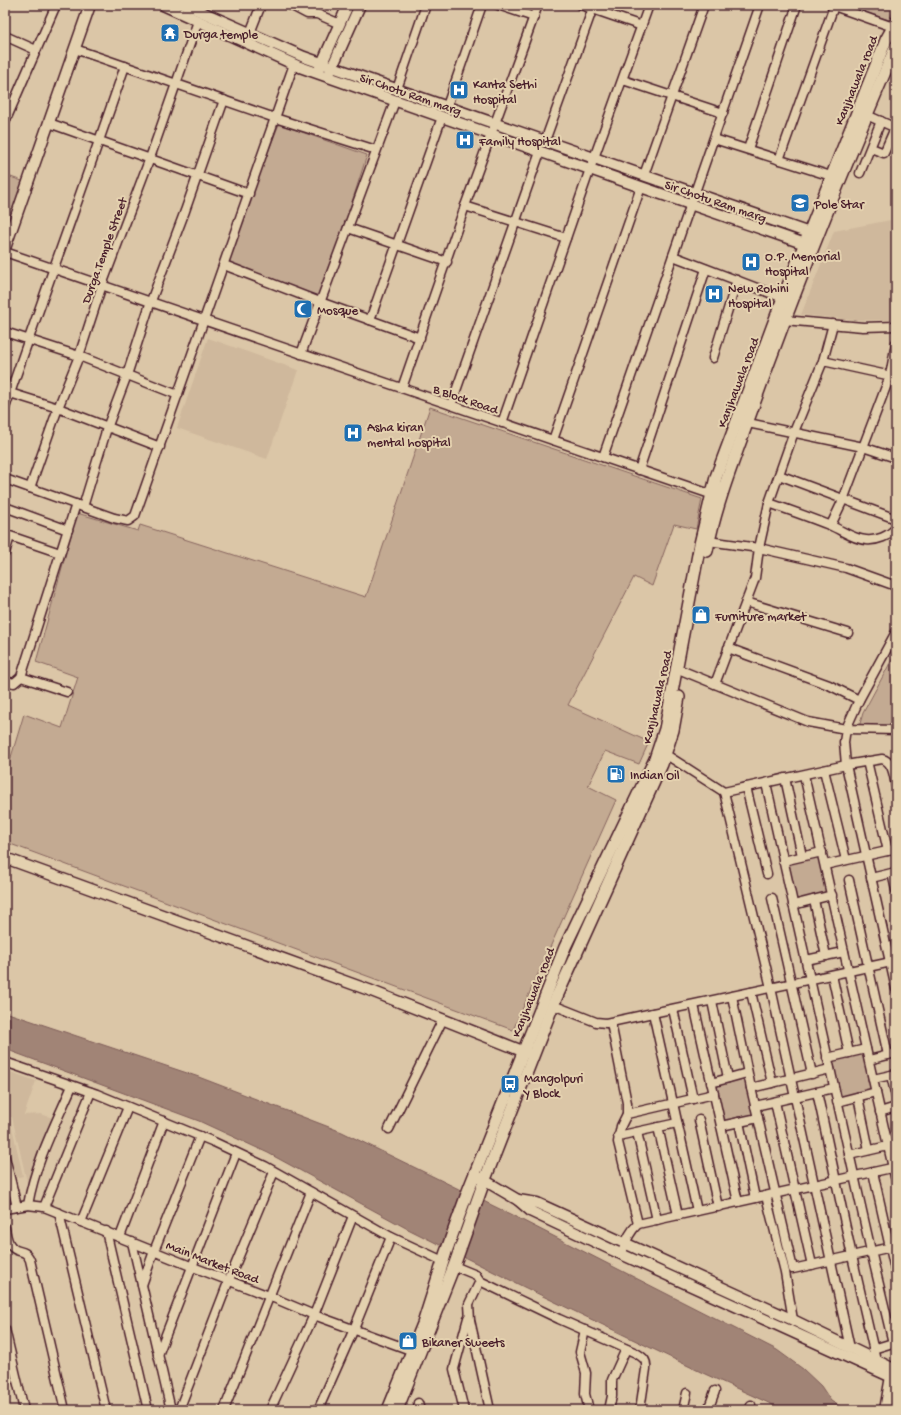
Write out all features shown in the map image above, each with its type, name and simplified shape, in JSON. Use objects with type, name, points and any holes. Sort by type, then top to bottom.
[{"type":"main road","name":"Kanjhawala road","points":[[742,422],[783,298],[814,234],[863,113],[886,40],[895,24]]},
{"type":"main road","name":"Kanjhawala road","points":[[814,234],[831,176],[896,46]]},
{"type":"main road","name":"Kanjhawala road","points":[[388,1410],[455,1262],[485,1181],[565,948],[665,754],[674,730],[683,671],[716,496],[716,477],[742,422],[784,320],[809,245]]},
{"type":"main road","name":"Kanjhawala road","points":[[396,1410],[444,1256],[468,1191],[529,1053],[553,1006],[637,807],[655,760],[665,729],[700,544],[716,496]]},
{"type":"street","points":[[5,122],[8,105],[36,50],[56,5]]},
{"type":"street","points":[[5,248],[90,5]]},
{"type":"street","name":"Sir Chotu Ram marg","points":[[163,5],[294,64],[328,77],[809,245]]},
{"type":"street","name":"Sir Chotu Ram marg","points":[[186,5],[322,64],[814,234]]},
{"type":"street","points":[[250,33],[262,5]]},
{"type":"street","points":[[290,5],[307,14],[317,14],[340,24]]},
{"type":"street","points":[[318,73],[348,5]]},
{"type":"street","points":[[328,77],[360,5]]},
{"type":"street","points":[[397,89],[426,5]]},
{"type":"street","points":[[447,106],[482,5]]},
{"type":"street","points":[[498,5],[534,17]]},
{"type":"street","points":[[402,388],[447,262],[465,206],[538,5]]},
{"type":"street","points":[[581,5],[593,7],[642,26]]},
{"type":"street","points":[[502,423],[590,169],[642,26],[648,5]]},
{"type":"street","points":[[644,175],[704,5]]},
{"type":"street","points":[[603,457],[760,5]]},
{"type":"street","points":[[748,149],[797,5]]},
{"type":"street","points":[[780,160],[832,5],[895,24]]},
{"type":"street","points":[[545,141],[593,7]]},
{"type":"street","name":"Durga Temple Street","points":[[30,488],[58,408],[79,356],[102,285],[150,158],[198,21]]},
{"type":"street","points":[[5,36],[36,50]]},
{"type":"street","points":[[75,49],[275,118],[376,150]]},
{"type":"street","points":[[5,479],[114,518],[128,521],[135,516],[294,64]]},
{"type":"street","points":[[5,408],[125,66]]},
{"type":"street","points":[[623,80],[723,113]]},
{"type":"street","points":[[5,681],[14,683],[21,677],[68,530],[79,505],[127,374],[150,301],[198,176],[224,100]]},
{"type":"street","points":[[301,354],[395,101]]},
{"type":"street","points":[[863,113],[895,128],[884,153],[871,148]]},
{"type":"street","points":[[370,320],[442,117]]},
{"type":"street","points":[[860,173],[881,121]]},
{"type":"street","points":[[49,123],[249,194]]},
{"type":"street","points":[[714,139],[831,176]]},
{"type":"street","points":[[451,405],[540,152]]},
{"type":"street","points":[[553,440],[640,187]]},
{"type":"street","points":[[465,206],[566,238]]},
{"type":"street","points":[[348,228],[447,262]]},
{"type":"street","name":"B Block Road","points":[[5,252],[716,496]]},
{"type":"street","points":[[673,256],[783,298]]},
{"type":"street","points":[[224,265],[420,338]]},
{"type":"street","points":[[639,470],[706,269]]},
{"type":"street","points":[[713,358],[737,280]]},
{"type":"street","points":[[784,320],[863,327],[896,326]]},
{"type":"street","points":[[715,684],[755,578],[759,548],[769,503],[794,432],[823,361],[833,324]]},
{"type":"street","points":[[5,332],[79,356],[178,394]]},
{"type":"street","points":[[831,525],[843,500],[863,447],[893,377],[896,343]]},
{"type":"street","points":[[823,361],[893,377]]},
{"type":"street","points":[[10,393],[58,408],[160,447]]},
{"type":"street","points":[[742,422],[863,447],[896,458]]},
{"type":"street","points":[[779,475],[896,519]]},
{"type":"street","points":[[769,503],[831,525],[859,539],[868,541],[885,536],[896,528]]},
{"type":"street","points":[[5,507],[68,530]]},
{"type":"street","points":[[5,553],[8,535],[60,553]]},
{"type":"street","points":[[708,541],[759,548],[846,568],[869,575],[896,586]]},
{"type":"street","points":[[746,602],[848,633]]},
{"type":"street","points":[[896,632],[859,700],[846,729],[844,742],[846,765],[866,856],[893,961],[896,989]]},
{"type":"street","points":[[728,648],[829,685],[859,700]]},
{"type":"street","points":[[683,671],[808,722],[846,729],[896,730]]},
{"type":"street","points":[[21,677],[67,692]]},
{"type":"street","points":[[665,754],[724,792],[771,988],[832,1260],[850,1348]]},
{"type":"street","points":[[724,792],[846,765],[882,759],[886,759],[890,763],[895,777],[896,786]]},
{"type":"street","points":[[825,865],[892,850],[867,762]]},
{"type":"street","points":[[824,770],[846,860]]},
{"type":"street","points":[[804,775],[896,1181]]},
{"type":"street","points":[[785,778],[802,856]]},
{"type":"street","points":[[766,782],[849,1155],[894,1342],[873,1349]]},
{"type":"street","points":[[746,787],[767,874]]},
{"type":"street","points":[[783,861],[822,852]]},
{"type":"street","points":[[5,858],[369,990],[529,1053]]},
{"type":"street","points":[[871,878],[894,872],[896,890]]},
{"type":"street","points":[[849,880],[868,967],[892,1054],[869,1060]]},
{"type":"street","points":[[793,905],[832,896]]},
{"type":"street","points":[[772,898],[812,1074]]},
{"type":"street","points":[[814,900],[826,956]]},
{"type":"street","points":[[806,960],[844,952]]},
{"type":"street","points":[[553,1006],[596,1022],[611,1023],[893,961]]},
{"type":"street","points":[[832,975],[849,1053]]},
{"type":"street","points":[[751,992],[772,1083]]},
{"type":"street","points":[[732,996],[747,1073],[793,1269],[893,1247]]},
{"type":"street","points":[[712,1001],[728,1078]]},
{"type":"street","points":[[694,1005],[738,1202]]},
{"type":"street","points":[[673,1009],[693,1099]]},
{"type":"street","points":[[653,1013],[697,1211]]},
{"type":"street","points":[[389,1128],[443,1019]]},
{"type":"street","points":[[611,1023],[627,1102],[627,1114],[621,1126],[618,1142],[638,1224]]},
{"type":"street","points":[[827,1058],[866,1049]]},
{"type":"street","points":[[5,1062],[91,1092],[200,1136],[274,1172],[391,1236],[444,1256]]},
{"type":"street","points":[[751,1088],[830,1070]]},
{"type":"street","points":[[711,1083],[747,1073]]},
{"type":"street","points":[[873,1079],[894,1075],[896,1097]]},
{"type":"street","points":[[28,1205],[34,1177],[44,1149],[72,1086]]},
{"type":"street","points":[[755,1106],[834,1088]]},
{"type":"street","points":[[44,1207],[91,1092]]},
{"type":"street","points":[[817,1092],[876,1360]]},
{"type":"street","points":[[837,1102],[876,1092]]},
{"type":"street","points":[[627,1114],[714,1094]]},
{"type":"street","points":[[858,1096],[869,1150]]},
{"type":"street","points":[[775,1102],[812,1264]]},
{"type":"street","points":[[81,1222],[128,1107]]},
{"type":"street","points":[[880,1112],[896,1107]]},
{"type":"street","points":[[721,1126],[758,1118]]},
{"type":"street","points":[[699,1120],[718,1207]]},
{"type":"street","points":[[120,1237],[164,1121]]},
{"type":"street","points":[[739,1122],[755,1198]]},
{"type":"street","points":[[618,1136],[677,1123]]},
{"type":"street","points":[[658,1127],[678,1215]]},
{"type":"street","points":[[637,1132],[657,1220]]},
{"type":"street","points":[[142,1286],[154,1251],[200,1136]]},
{"type":"street","points":[[849,1155],[888,1146]]},
{"type":"street","points":[[158,1355],[236,1153]]},
{"type":"street","points":[[5,1157],[17,1207]]},
{"type":"street","points":[[621,1255],[631,1230],[638,1224],[894,1167]]},
{"type":"street","points":[[179,1410],[229,1280],[274,1172]]},
{"type":"street","points":[[873,1172],[893,1247],[896,1274]]},
{"type":"street","points":[[475,1175],[518,1200],[532,1212],[621,1255],[727,1303],[821,1339],[850,1348],[876,1360],[894,1373]]},
{"type":"street","points":[[224,1410],[311,1192]]},
{"type":"street","points":[[766,1196],[785,1272],[793,1320]]},
{"type":"street","points":[[518,1200],[537,1203],[793,1320],[821,1339],[894,1373]]},
{"type":"street","name":"Main Market Road","points":[[5,1209],[28,1205],[44,1207],[314,1315],[415,1352]]},
{"type":"street","points":[[59,1213],[106,1410]]},
{"type":"street","points":[[270,1410],[314,1315],[353,1216]]},
{"type":"street","points":[[5,1228],[10,1246],[28,1254],[30,1260],[65,1410]]},
{"type":"street","points":[[106,1231],[148,1410]]},
{"type":"street","points":[[318,1410],[354,1329],[391,1236]]},
{"type":"street","points":[[132,1242],[171,1410]]},
{"type":"street","points":[[455,1262],[476,1275],[480,1281],[626,1348],[644,1358],[646,1363],[640,1410]]},
{"type":"street","points":[[480,1281],[469,1304],[470,1320],[490,1410]]},
{"type":"street","points":[[727,1303],[732,1292]]},
{"type":"street","points":[[464,1410],[454,1369],[470,1313]]},
{"type":"street","points":[[5,1329],[24,1410]]},
{"type":"street","points":[[585,1330],[580,1352],[586,1373],[585,1394],[589,1410]]},
{"type":"street","points":[[609,1410],[612,1396],[612,1380],[626,1348]]},
{"type":"street","points":[[885,1410],[887,1396],[894,1373]]},
{"type":"street","points":[[708,1410],[715,1391]]},
{"type":"street","points":[[683,1410],[687,1393]]},
{"type":"shaded area","points":[[845,5],[896,5],[896,6],[889,20]]},
{"type":"shaded area","points":[[279,124],[367,155],[320,302],[224,265]]},
{"type":"shaded area","points":[[5,175],[25,182],[5,237]]},
{"type":"shaded area","points":[[896,219],[896,320],[854,320],[801,315],[834,231]]},
{"type":"shaded area","points":[[208,338],[298,370],[267,459],[177,428]]},
{"type":"shaded area","points":[[430,407],[702,499],[696,529],[674,524],[652,586],[634,577],[568,705],[649,742],[639,764],[605,751],[588,786],[616,800],[513,1030],[5,842],[5,777],[24,714],[62,728],[78,677],[36,662],[77,513],[138,531],[140,525],[366,597]]},
{"type":"shaded area","points":[[896,652],[896,728],[859,727],[863,713]]},
{"type":"shaded area","points":[[819,855],[828,894],[796,901],[787,862]]},
{"type":"shaded area","points":[[5,1012],[196,1076],[342,1132],[510,1214],[777,1350],[803,1369],[821,1386],[831,1401],[850,1410],[784,1410],[705,1374],[524,1287],[406,1228],[268,1153],[199,1121],[5,1049]]},
{"type":"shaded area","points":[[864,1051],[872,1091],[840,1098],[831,1059]]},
{"type":"shaded area","points":[[5,1070],[36,1081],[24,1115],[41,1114],[56,1119],[34,1181],[27,1182],[12,1117],[5,1118]]},
{"type":"shaded area","points":[[746,1077],[755,1117],[722,1124],[713,1085]]},
{"type":"shaded area","points":[[10,1118],[23,1176],[5,1180],[5,1119]]},
{"type":"place","name":"Durga temple","points":[[170,33]]},
{"type":"place","name":"Kanta Sethi Hospital","points":[[459,90]]},
{"type":"place","name":"Family Hospital","points":[[465,140]]},
{"type":"place","name":"Pole Star","points":[[800,203]]},
{"type":"place","name":"O.P. Memorial Hospital","points":[[751,262]]},
{"type":"place","name":"New Rohini Hospital","points":[[714,294]]},
{"type":"place","name":"Mosque","points":[[303,309]]},
{"type":"place","name":"Asha kiran mental hospital","points":[[353,433]]},
{"type":"place","name":"Furniture market","points":[[701,615]]},
{"type":"place","name":"Indian Oil","points":[[616,774]]},
{"type":"place","name":"Mangolpuri Y Block","points":[[510,1084]]},
{"type":"place","name":"Bikaner Sweets","points":[[408,1341]]}]
